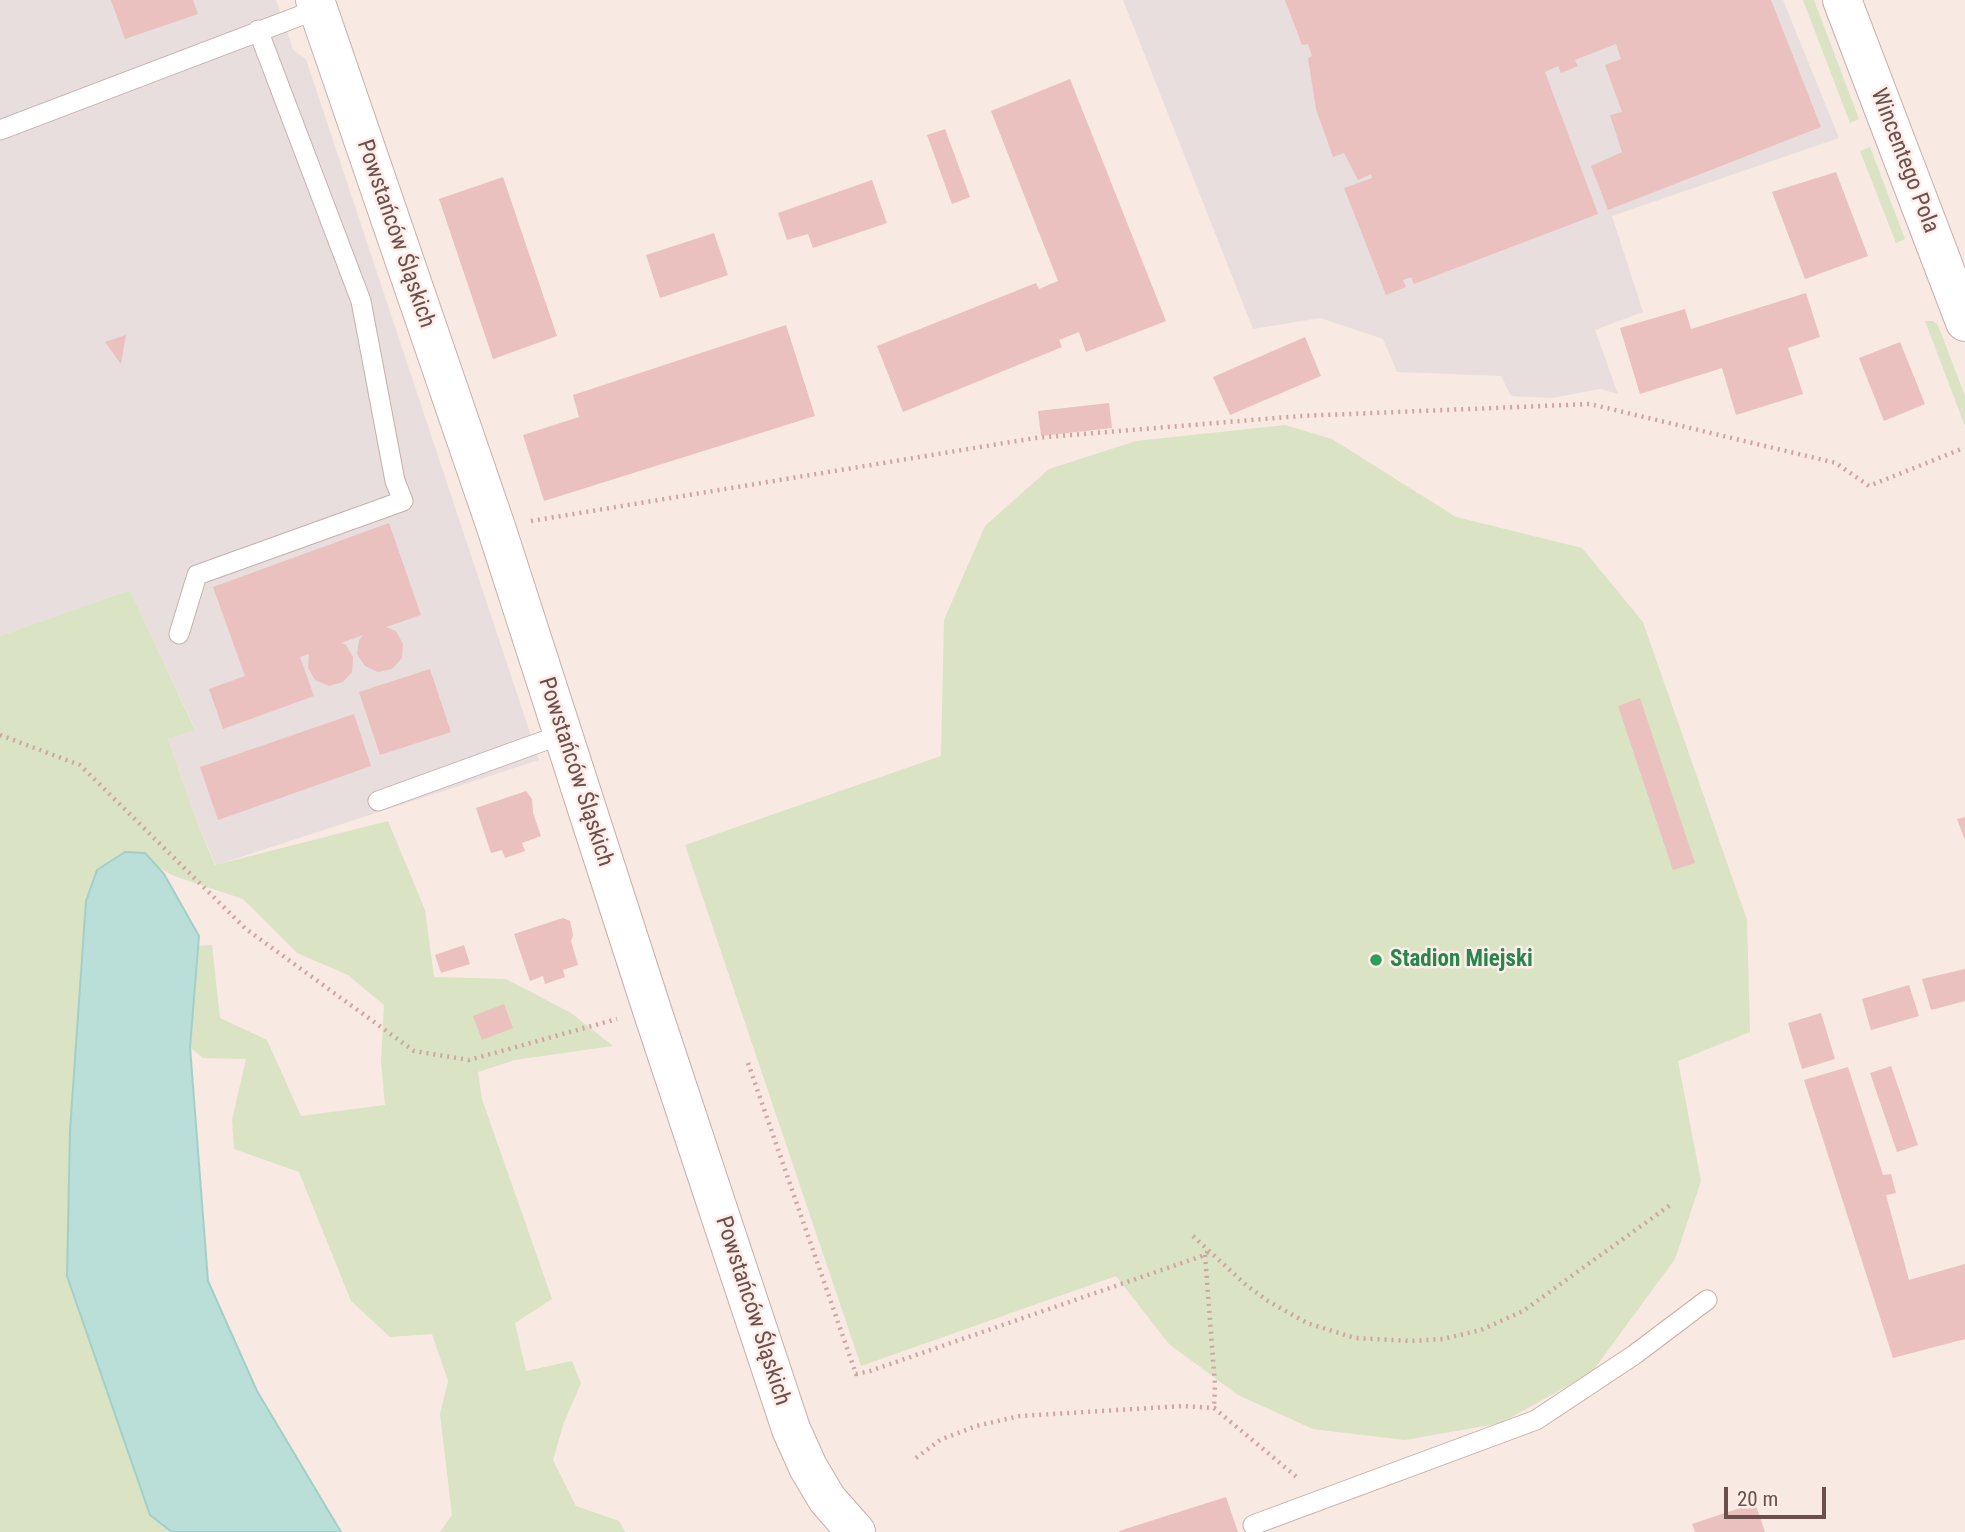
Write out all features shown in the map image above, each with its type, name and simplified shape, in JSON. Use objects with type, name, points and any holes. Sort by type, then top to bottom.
[{"type":"street","name":"Wincentego Pola","points":[[1842,0],[1965,322]]},
{"type":"street","name":"Powstańców Śląskich","points":[[316,5],[496,527],[791,1429],[808,1468],[827,1499],[856,1532]]},
{"type":"lane","points":[[0,130],[316,5]]},
{"type":"lane","points":[[179,634],[197,575],[402,501],[395,481],[360,301],[258,30]]},
{"type":"lane","points":[[378,801],[563,734]]},
{"type":"lane","points":[[1253,1525],[1535,1420],[1634,1355],[1707,1300]]},
{"type":"path","points":[[496,527],[1035,438],[1300,416],[1590,404],[1836,463],[1868,486],[1964,448]]},
{"type":"path","points":[[0,735],[80,765],[246,929],[414,1051],[469,1060],[652,1010]]},
{"type":"path","points":[[748,1063],[856,1374],[1207,1252]]},
{"type":"path","points":[[1193,1236],[1207,1252],[1246,1285],[1307,1323],[1343,1335],[1380,1341],[1443,1339],[1481,1330],[1523,1311],[1672,1203]]},
{"type":"path","points":[[1207,1252],[1214,1408]]},
{"type":"path","points":[[916,1458],[940,1440],[976,1426],[1020,1416],[1183,1405],[1214,1408],[1323,1499]]},
{"type":"shaded area","points":[[0,0],[276,0],[293,50],[306,59],[539,760],[216,865],[196,820],[168,739],[195,729],[130,590],[0,636]]},
{"type":"shaded area","points":[[1123,0],[1783,0],[1839,138],[1612,216],[1643,312],[1595,330],[1618,394],[1600,389],[1552,398],[1511,396],[1501,376],[1397,372],[1383,339],[1320,318],[1253,329]]},
{"type":"green space","points":[[1803,0],[1814,0],[1859,119],[1850,123]]},
{"type":"green space","points":[[1870,147],[1905,239],[1896,243],[1860,151]]},
{"type":"green space","points":[[1925,321],[1933,321],[1938,325],[1965,396],[1965,426]]},
{"type":"green space","name":"Stadion Miejski","points":[[1285,425],[1332,439],[1456,517],[1582,548],[1643,622],[1747,920],[1750,1032],[1678,1061],[1701,1181],[1675,1259],[1592,1372],[1501,1423],[1405,1440],[1313,1429],[1238,1395],[1169,1344],[1116,1276],[861,1366],[685,845],[941,756],[944,620],[985,526],[1049,469],[1136,441]]},
{"type":"green space","points":[[130,590],[195,730],[168,739],[215,865],[388,821],[425,910],[434,977],[506,979],[571,1013],[613,1046],[515,1060],[478,1072],[482,1099],[552,1299],[515,1323],[526,1371],[572,1361],[581,1383],[563,1425],[553,1460],[576,1506],[619,1521],[625,1532],[440,1532],[452,1515],[440,1414],[448,1381],[432,1334],[390,1337],[351,1301],[299,1172],[234,1149],[232,1120],[246,1059],[203,1058],[181,1040],[185,947],[212,945],[220,1018],[267,1040],[301,1116],[385,1105],[381,1061],[384,1005],[348,975],[297,953],[243,899],[174,876],[125,852],[97,870],[86,901],[83,961],[150,1515],[172,1532],[0,1532],[0,636]]},
{"type":"water","points":[[125,852],[145,853],[164,874],[199,936],[190,1047],[208,1281],[257,1391],[341,1532],[172,1532],[150,1515],[67,1276],[70,1131],[86,901],[97,870]]},
{"type":"building","points":[[111,0],[193,0],[198,14],[125,39]]},
{"type":"building","points":[[1285,0],[1771,0],[1821,127],[1608,210],[1591,166],[1622,152],[1610,115],[1622,112],[1605,65],[1621,59],[1616,44],[1575,60],[1578,66],[1561,73],[1558,66],[1545,72],[1598,214],[1414,284],[1411,277],[1403,280],[1406,287],[1386,295],[1344,188],[1372,178],[1371,174],[1358,180],[1344,153],[1333,157],[1316,109],[1308,58],[1312,56],[1308,44],[1302,45]]},
{"type":"building","points":[[1070,79],[1166,321],[1086,352],[1079,332],[1059,340],[1062,347],[903,412],[877,346],[1036,283],[1039,289],[1058,281],[991,111]]},
{"type":"building","points":[[945,129],[970,197],[952,204],[927,135]]},
{"type":"building","points":[[1836,172],[1868,256],[1805,279],[1772,192]]},
{"type":"building","points":[[503,177],[557,336],[493,359],[439,199]]},
{"type":"building","points":[[872,180],[887,223],[813,248],[808,234],[787,240],[778,213]]},
{"type":"building","points":[[714,233],[728,275],[660,298],[646,255]]},
{"type":"building","points":[[1806,293],[1820,337],[1788,348],[1803,394],[1736,415],[1722,368],[1640,394],[1620,328],[1685,309],[1691,329]]},
{"type":"building","points":[[786,325],[815,416],[544,501],[523,435],[579,417],[573,395]]},
{"type":"building","points":[[126,335],[121,364],[105,342]]},
{"type":"building","points":[[1305,337],[1321,376],[1230,415],[1213,377]]},
{"type":"building","points":[[1900,342],[1925,404],[1884,421],[1859,358]]},
{"type":"building","points":[[1109,403],[1112,428],[1041,436],[1038,411]]},
{"type":"building","points":[[389,523],[421,615],[386,627],[396,631],[403,644],[402,658],[392,669],[378,672],[365,666],[357,654],[359,640],[363,635],[341,643],[346,645],[353,657],[352,672],[343,682],[329,686],[315,680],[308,668],[309,654],[300,657],[314,696],[223,729],[209,689],[245,676],[213,587]]},
{"type":"building","points":[[430,669],[451,732],[380,755],[359,692]]},
{"type":"building","points":[[1640,698],[1695,863],[1673,870],[1618,706]]},
{"type":"building","points":[[354,714],[371,766],[218,820],[200,767]]},
{"type":"building","points":[[526,791],[532,799],[533,813],[541,836],[522,843],[525,851],[505,858],[502,850],[491,853],[476,808]]},
{"type":"building","points":[[1965,817],[1965,840],[1957,819]]},
{"type":"building","points":[[563,918],[570,921],[573,935],[571,941],[578,965],[563,970],[565,977],[545,984],[543,976],[530,981],[514,934]]},
{"type":"building","points":[[464,945],[470,964],[441,973],[435,955]]},
{"type":"building","points":[[1965,969],[1965,1001],[1931,1010],[1922,979]]},
{"type":"building","points":[[1909,985],[1919,1016],[1871,1030],[1862,999]]},
{"type":"building","points":[[504,1004],[513,1028],[482,1040],[473,1016]]},
{"type":"building","points":[[1821,1013],[1835,1059],[1802,1069],[1788,1023]]},
{"type":"building","points":[[1891,1066],[1918,1145],[1897,1152],[1870,1073]]},
{"type":"building","points":[[1848,1067],[1883,1175],[1891,1174],[1896,1193],[1886,1195],[1909,1280],[1965,1264],[1965,1339],[1893,1358],[1804,1080]]},
{"type":"building","points":[[1226,1497],[1238,1532],[1119,1532],[1119,1531]]},
{"type":"building","points":[[1755,1503],[1765,1532],[1695,1532],[1692,1524]]},
{"type":"place","name":"Stadion Miejski","points":[[1376,960]]}]
